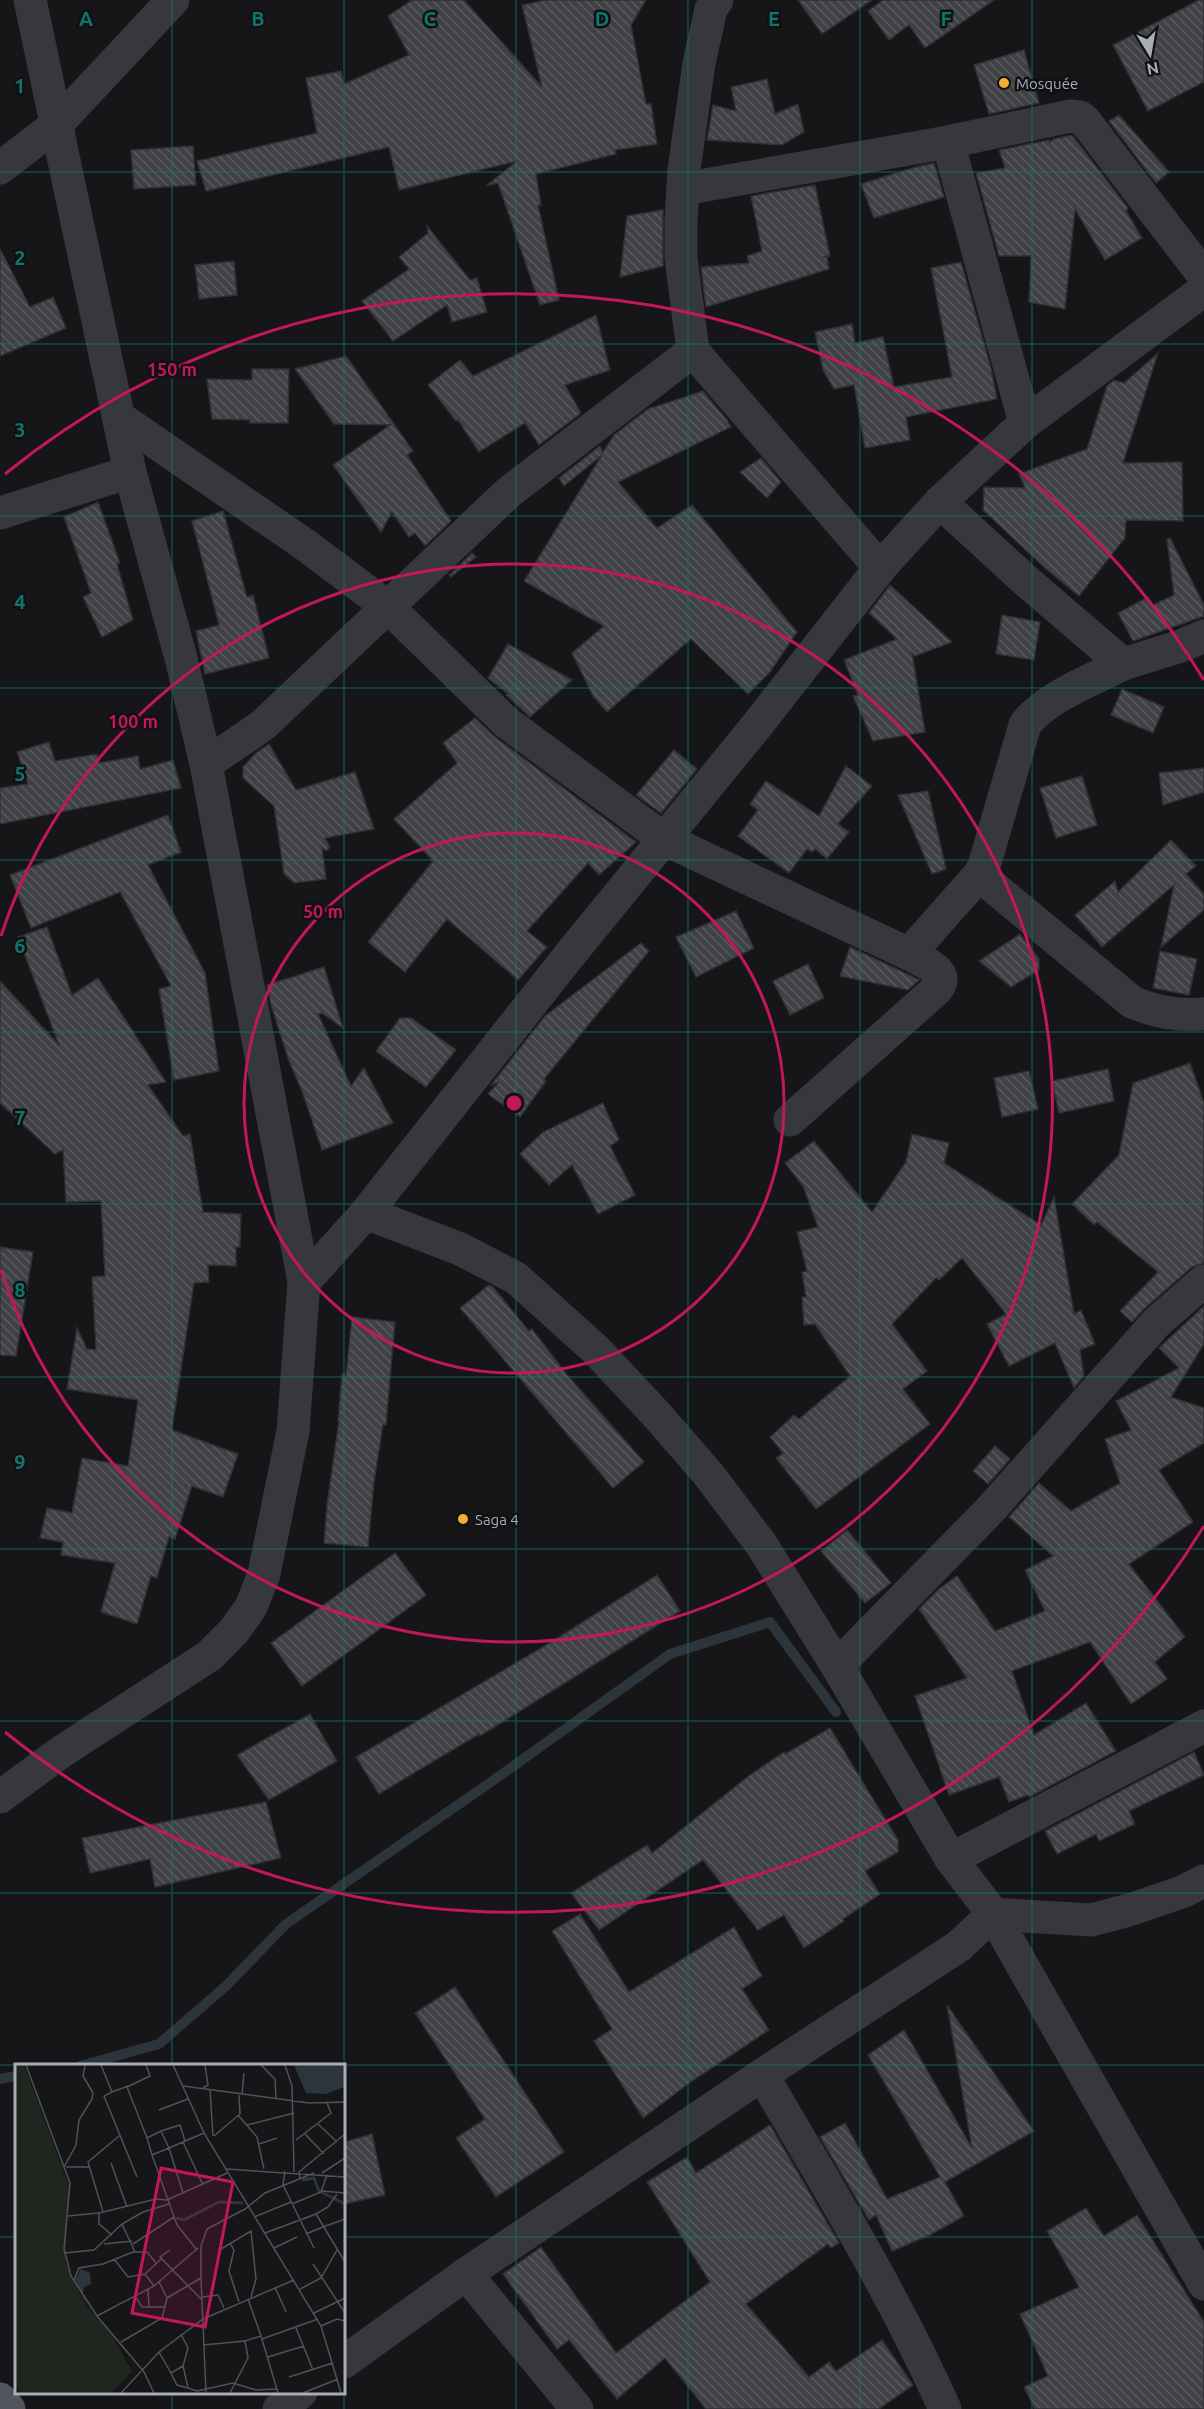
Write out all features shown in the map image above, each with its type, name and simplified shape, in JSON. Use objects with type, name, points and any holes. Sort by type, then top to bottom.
[{"type":"main road","points":[[0,2399],[9,2409]]},
{"type":"street","points":[[0,1797],[61,1752],[209,1656],[234,1631],[251,1607],[264,1574],[293,1431],[304,1282],[206,764],[181,658],[130,472],[30,0]]},
{"type":"street","points":[[0,168],[56,125],[173,0]]},
{"type":"street","points":[[717,0],[711,9],[699,63],[683,189],[681,258],[693,351],[880,568]]},
{"type":"street","points":[[683,189],[948,142],[1070,116],[1080,117],[1204,276]]},
{"type":"street","points":[[948,142],[1025,423]]},
{"type":"street","points":[[304,1282],[366,1212],[663,839],[758,724],[880,568],[940,502],[1025,423],[1204,290]]},
{"type":"street","points":[[206,764],[263,724],[508,492],[693,351]]},
{"type":"street","points":[[120,418],[304,544],[388,607],[506,722],[663,839],[909,954],[940,972],[941,985],[789,1120]]},
{"type":"street","points":[[0,513],[130,472]]},
{"type":"street","points":[[940,502],[1025,580],[1124,664]]},
{"type":"street","points":[[909,954],[978,875],[987,856],[1025,725],[1031,716],[1061,696],[1124,664],[1181,646],[1204,636]]},
{"type":"street","points":[[978,875],[1132,1002],[1156,1012],[1182,1016],[1204,1014]]},
{"type":"street","points":[[366,1212],[460,1249],[516,1278],[565,1320],[656,1414],[709,1475],[761,1544],[837,1666],[951,1859],[993,1914],[1204,2284]]},
{"type":"street","points":[[837,1666],[990,1510],[1157,1322],[1204,1281]]},
{"type":"street","points":[[951,1859],[1204,1726]]},
{"type":"street","points":[[345,2361],[466,2274],[959,1946],[993,1914],[1091,1920],[1150,1903],[1204,1881]]},
{"type":"street","points":[[762,2075],[873,2263],[923,2359],[945,2409]]},
{"type":"street","points":[[466,2274],[578,2409]]},
{"type":"street","points":[[279,2409],[298,2394]]},
{"type":"building","points":[[412,0],[464,0],[542,87],[522,5],[546,0],[646,0],[631,25],[646,104],[651,104],[657,144],[615,150],[616,154],[536,174],[541,205],[538,205],[559,300],[540,305],[498,183],[486,186],[517,161],[399,190],[389,147],[206,191],[197,161],[317,133],[306,78],[341,71],[344,84],[409,55],[388,16]]},
{"type":"building","points":[[798,0],[872,0],[822,34]]},
{"type":"building","points":[[883,0],[994,0],[925,48],[909,25],[889,40],[868,11]]},
{"type":"building","points":[[1199,0],[1204,0],[1204,82],[1148,111],[1113,45]]},
{"type":"building","points":[[1024,50],[1039,103],[989,114],[974,65]]},
{"type":"building","points":[[767,79],[775,114],[798,104],[804,132],[782,145],[707,140],[713,105],[736,111],[731,87]]},
{"type":"building","points":[[1119,115],[1169,172],[1156,183],[1109,121]]},
{"type":"building","points":[[1072,135],[1128,208],[1126,211],[1142,238],[1105,260],[1075,209],[1065,309],[1029,302],[1031,256],[999,256],[976,173],[1005,168],[999,150],[1049,140],[1050,142]]},
{"type":"building","points":[[193,146],[196,185],[134,189],[131,150]]},
{"type":"building","points":[[934,163],[944,197],[874,218],[861,184]]},
{"type":"building","points":[[815,185],[830,256],[823,257],[827,257],[829,269],[706,307],[701,267],[749,263],[747,256],[762,251],[751,196]]},
{"type":"building","points":[[663,210],[663,266],[620,277],[627,216]]},
{"type":"building","points":[[427,226],[470,280],[477,278],[487,312],[452,322],[447,305],[393,341],[362,301],[409,269],[399,257],[428,233]]},
{"type":"building","points":[[0,249],[30,307],[53,297],[66,328],[0,356]]},
{"type":"building","points":[[234,261],[237,295],[199,299],[195,265]]},
{"type":"building","points":[[961,262],[991,368],[997,399],[906,417],[910,440],[865,448],[854,385],[834,389],[823,370],[815,332],[852,324],[855,343],[883,337],[894,387],[952,377],[931,268]]},
{"type":"building","points":[[596,315],[610,370],[565,385],[581,413],[539,445],[525,423],[479,452],[458,420],[456,421],[428,385],[460,360],[473,376]]},
{"type":"building","points":[[1158,353],[1123,463],[1182,462],[1183,521],[1126,520],[1125,538],[1079,596],[1045,568],[983,510],[984,487],[1025,488],[1019,474],[1087,449],[1107,386],[1114,380],[1124,383]]},
{"type":"building","points":[[346,356],[413,451],[407,455],[451,521],[425,546],[415,533],[409,537],[392,512],[381,532],[333,465],[390,425],[334,424],[295,369]]},
{"type":"building","points":[[252,369],[289,369],[288,423],[250,423],[250,420],[212,419],[207,379],[252,380]]},
{"type":"building","points":[[703,391],[731,427],[618,482],[657,528],[692,505],[797,632],[770,672],[748,694],[691,639],[607,712],[593,696],[572,653],[604,626],[524,581],[602,455],[564,486],[559,478],[600,446],[603,452],[614,435],[648,409]]},
{"type":"building","points":[[761,458],[781,482],[767,498],[740,472]]},
{"type":"building","points":[[98,502],[120,563],[117,564],[133,620],[102,637],[83,597],[91,593],[64,517]]},
{"type":"building","points":[[223,511],[247,597],[253,595],[269,658],[205,674],[196,631],[219,625],[192,521]]},
{"type":"building","points":[[1170,538],[1204,605],[1204,616],[1133,641],[1118,613],[1148,597],[1153,605],[1174,595],[1167,539]]},
{"type":"building","points":[[472,553],[476,557],[451,577],[449,575]]},
{"type":"building","points":[[890,585],[952,642],[915,656],[912,653],[925,732],[873,741],[853,696],[858,695],[844,660],[897,639],[869,613]]},
{"type":"building","points":[[1002,615],[1040,622],[1034,660],[996,654]]},
{"type":"building","points":[[508,644],[572,680],[530,717],[506,695],[508,694],[488,678]]},
{"type":"building","points":[[1122,689],[1164,707],[1153,733],[1111,715]]},
{"type":"building","points":[[475,718],[495,737],[636,842],[599,875],[588,863],[527,931],[547,947],[518,980],[447,919],[405,972],[368,942],[433,861],[394,819],[457,763],[443,743]]},
{"type":"building","points":[[49,742],[55,761],[97,754],[99,763],[138,756],[140,769],[173,760],[181,788],[0,824],[0,788],[28,784],[17,752]]},
{"type":"building","points":[[269,744],[296,790],[355,772],[374,829],[325,838],[330,847],[326,851],[322,848],[326,879],[294,883],[284,874],[274,806],[243,778],[243,767],[256,753]]},
{"type":"building","points":[[674,750],[697,769],[661,813],[636,795]]},
{"type":"building","points":[[846,766],[872,786],[838,824],[849,832],[827,859],[815,849],[812,852],[807,849],[789,873],[738,836],[758,810],[750,804],[766,781],[819,816]]},
{"type":"building","points":[[1204,768],[1204,792],[1163,805],[1159,773]]},
{"type":"building","points":[[1082,776],[1097,825],[1056,838],[1040,788]]},
{"type":"building","points":[[928,791],[946,869],[932,874],[898,795]]},
{"type":"building","points":[[168,815],[181,852],[148,865],[205,973],[219,1071],[174,1080],[159,989],[171,986],[120,892],[31,928],[10,875]]},
{"type":"building","points":[[1171,840],[1196,866],[1186,874],[1204,894],[1204,910],[1161,947],[1174,885],[1102,947],[1075,915],[1115,881],[1118,892]]},
{"type":"building","points":[[736,911],[754,948],[696,977],[676,937]]},
{"type":"building","points":[[47,927],[72,995],[98,978],[166,1082],[148,1085],[183,1136],[190,1134],[203,1212],[241,1214],[240,1247],[236,1247],[236,1266],[208,1265],[209,1282],[194,1283],[172,1430],[238,1454],[223,1497],[192,1486],[175,1539],[169,1537],[157,1578],[151,1576],[137,1624],[101,1612],[115,1563],[61,1555],[63,1542],[40,1538],[47,1508],[72,1513],[82,1458],[128,1466],[138,1400],[67,1389],[77,1328],[87,1349],[96,1350],[92,1277],[105,1276],[101,1201],[66,1202],[63,1150],[55,1154],[0,1103],[0,981],[59,1045],[18,937]]},
{"type":"building","points":[[1020,934],[1039,959],[1039,970],[1011,987],[979,961]]},
{"type":"building","points":[[641,943],[649,951],[544,1079],[546,1081],[520,1117],[488,1094],[499,1082],[491,1085],[545,1016]]},
{"type":"building","points":[[850,947],[919,980],[908,990],[840,976]]},
{"type":"building","points":[[1160,951],[1197,959],[1189,995],[1153,988]]},
{"type":"building","points":[[808,964],[824,998],[790,1015],[773,981]]},
{"type":"building","points":[[324,967],[343,1028],[322,1013],[318,1014],[351,1086],[364,1068],[393,1123],[322,1150],[289,1061],[267,985]]},
{"type":"building","points":[[400,1018],[411,1018],[456,1050],[426,1087],[376,1051]]},
{"type":"building","points":[[1190,1063],[1204,1103],[1204,1263],[1192,1267],[1132,1322],[1120,1311],[1158,1272],[1097,1222],[1094,1225],[1072,1204],[1119,1155],[1133,1083]]},
{"type":"building","points":[[1108,1069],[1114,1101],[1059,1113],[1052,1081]]},
{"type":"building","points":[[1029,1071],[1038,1109],[1002,1117],[994,1078]]},
{"type":"building","points":[[603,1103],[619,1140],[610,1146],[635,1195],[598,1214],[572,1165],[549,1185],[520,1154],[543,1132]]},
{"type":"building","points":[[912,1134],[949,1143],[944,1163],[1041,1225],[1054,1197],[1074,1314],[1081,1310],[1095,1344],[1080,1350],[1084,1376],[1074,1388],[1055,1343],[1009,1366],[987,1324],[1006,1314],[962,1258],[939,1280],[936,1278],[892,1324],[927,1371],[903,1389],[930,1424],[816,1509],[776,1458],[783,1453],[770,1437],[794,1415],[799,1419],[850,1376],[815,1324],[804,1325],[802,1297],[806,1297],[802,1272],[807,1271],[797,1232],[818,1227],[803,1186],[785,1163],[814,1141],[872,1212],[906,1162]]},
{"type":"building","points":[[0,1247],[33,1252],[16,1356],[0,1355]]},
{"type":"building","points":[[489,1285],[529,1331],[532,1329],[568,1376],[644,1462],[613,1488],[460,1308]]},
{"type":"building","points":[[1204,1306],[1204,1344],[1171,1397],[1204,1408],[1204,1443],[1159,1470],[1193,1522],[1129,1564],[1185,1637],[1155,1662],[1167,1679],[1131,1704],[1090,1642],[1012,1671],[1034,1735],[1086,1703],[1116,1751],[1029,1797],[1028,1795],[1009,1802],[999,1777],[949,1795],[915,1696],[967,1678],[919,1609],[939,1589],[957,1576],[995,1631],[1045,1611],[1025,1570],[1053,1556],[1009,1517],[1039,1483],[1071,1511],[1120,1483],[1105,1439],[1131,1430],[1116,1401],[1179,1368],[1159,1348]]},
{"type":"building","points":[[352,1317],[395,1322],[386,1425],[383,1425],[374,1482],[368,1547],[324,1543],[339,1421],[342,1374],[346,1375]]},
{"type":"building","points":[[995,1446],[1010,1459],[988,1484],[973,1471]]},
{"type":"building","points":[[847,1530],[891,1583],[865,1603],[821,1551]]},
{"type":"building","points":[[395,1553],[426,1595],[302,1686],[271,1643]]},
{"type":"building","points":[[657,1575],[680,1611],[480,1736],[479,1734],[379,1794],[356,1757],[553,1641]]},
{"type":"building","points":[[310,1714],[337,1761],[269,1800],[237,1755]]},
{"type":"building","points":[[830,1728],[898,1840],[898,1852],[865,1871],[880,1894],[804,1948],[784,1915],[758,1930],[703,1860],[599,1930],[571,1893],[647,1845],[652,1853],[750,1775],[784,1752],[785,1754]]},
{"type":"building","points":[[1194,1752],[1204,1775],[1129,1811],[1135,1824],[1099,1841],[1096,1834],[1057,1854],[1045,1831]]},
{"type":"building","points":[[266,1802],[281,1858],[155,1887],[150,1859],[90,1873],[82,1838]]},
{"type":"building","points":[[580,1914],[629,1992],[734,1927],[762,1976],[742,1989],[769,2030],[692,2081],[643,2118],[594,2041],[612,2029],[552,1931]]},
{"type":"building","points":[[455,1987],[564,2152],[496,2197],[456,2138],[485,2119],[415,2013]]},
{"type":"building","points":[[947,2005],[1034,2131],[945,2182],[964,2216],[930,2235],[892,2251],[876,2215],[869,2220],[820,2137],[845,2123],[887,2199],[940,2177],[868,2055],[904,2030],[972,2148]]},
{"type":"building","points":[[770,2125],[839,2243],[831,2248],[828,2244],[746,2304],[809,2377],[829,2362],[836,2371],[882,2340],[913,2385],[879,2409],[706,2409],[665,2358],[617,2399],[569,2340],[557,2349],[503,2274],[541,2247],[616,2353],[710,2282],[647,2182],[687,2157],[696,2173]]},
{"type":"building","points":[[372,2134],[385,2195],[345,2204],[345,2142]]},
{"type":"building","points":[[1086,2208],[1104,2236],[1137,2215],[1204,2322],[1204,2409],[1035,2409],[1024,2387],[1048,2376],[1020,2314],[1079,2287],[1047,2231]]},
{"type":"waterway","points":[[87,2064],[159,2044],[226,1986],[286,1924],[670,1654],[770,1622],[836,1712]]},
{"type":"waterway","points":[[0,2079],[15,2076]]},
{"type":"place","name":"Mosquée","points":[[1004,83]]},
{"type":"place","name":"Saga 4","points":[[463,1519]]}]
